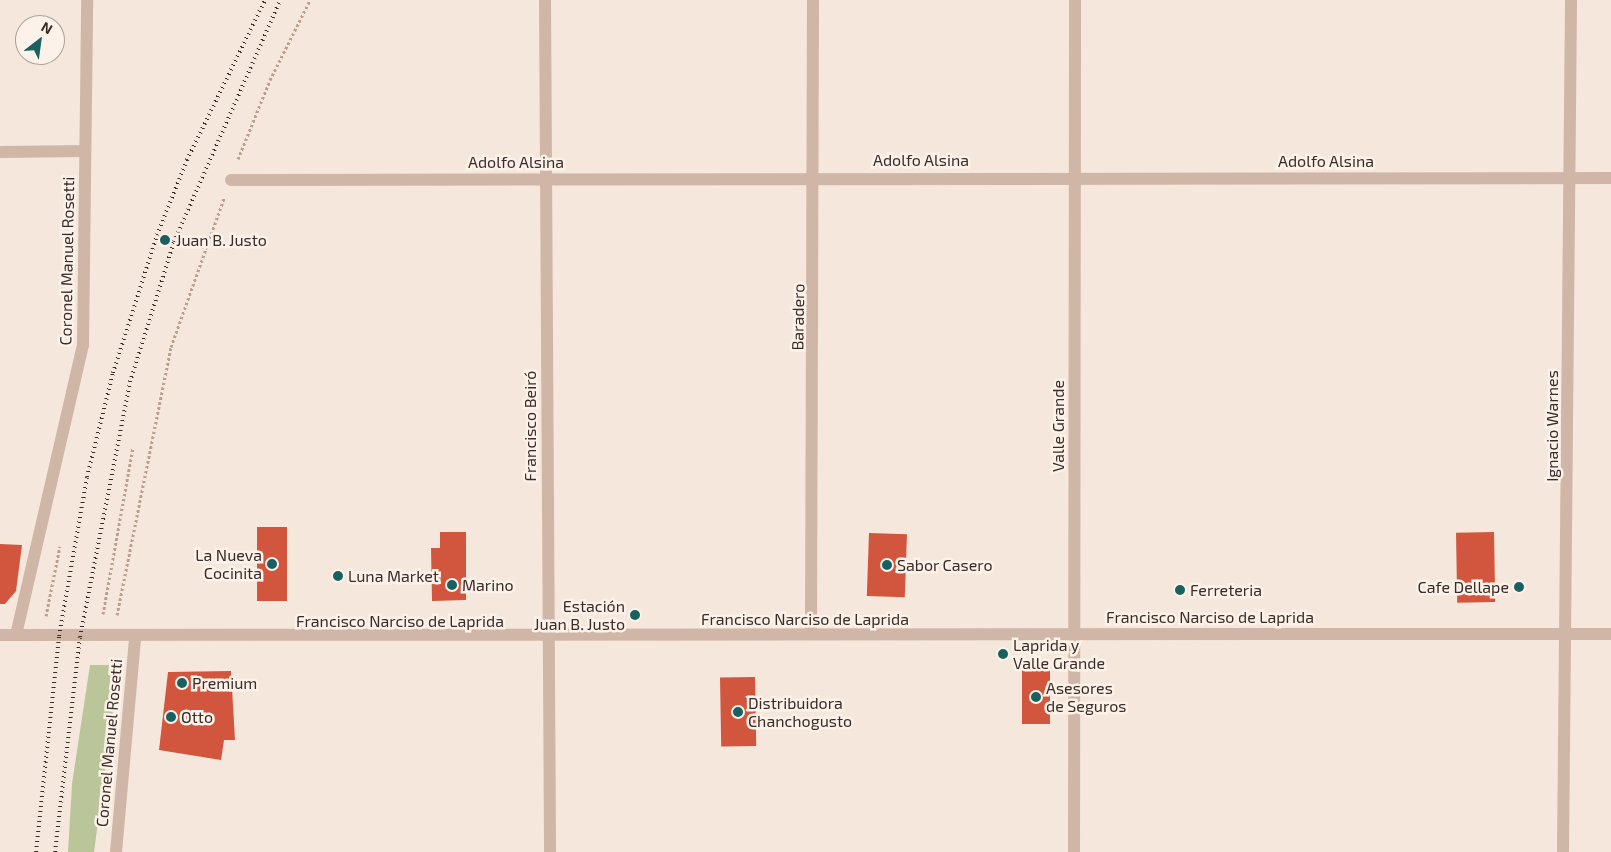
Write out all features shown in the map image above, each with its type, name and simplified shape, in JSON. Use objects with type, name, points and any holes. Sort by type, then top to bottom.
[{"type":"street","name":"Coronel Manuel Rosetti","points":[[16,635],[83,345],[87,0]]},
{"type":"street","name":"Francisco Beiró","points":[[545,0],[544,179],[550,852]]},
{"type":"street","name":"Baradero","points":[[811,634],[815,176],[813,0]]},
{"type":"street","name":"Valle Grande","points":[[1074,852],[1075,0]]},
{"type":"street","name":"Ignacio Warnes","points":[[1563,852],[1568,634],[1567,178],[1571,0]]},
{"type":"street","points":[[0,152],[85,151]]},
{"type":"street","name":"Adolfo Alsina","points":[[231,180],[815,176],[1611,178]]},
{"type":"street","name":"Francisco Narciso de Laprida","points":[[0,635],[135,638],[1074,633],[1611,634]]},
{"type":"street","name":"Coronel Manuel Rosetti","points":[[116,852],[135,638]]},
{"type":"path","points":[[114,638],[171,347],[231,180],[270,80],[310,0]]},
{"type":"path","points":[[192,243],[206,248]]},
{"type":"path","points":[[99,637],[133,447]]},
{"type":"green space","points":[[90,665],[119,665],[94,852],[68,852],[72,784]]},
{"type":"building","name":"La Nueva Cocinita","points":[[257,527],[287,527],[287,601],[257,601]]},
{"type":"building","points":[[440,532],[466,532],[466,600],[432,601],[431,548],[440,548]]},
{"type":"building","points":[[1494,532],[1495,602],[1457,603],[1456,533]]},
{"type":"building","name":"Sabor Casero","points":[[869,533],[907,534],[905,597],[867,596]]},
{"type":"building","points":[[0,544],[22,545],[16,591],[5,604],[0,604]]},
{"type":"building","name":"Asesores de Seguros","points":[[1022,670],[1050,670],[1050,724],[1022,724]]},
{"type":"building","points":[[231,671],[235,740],[224,740],[221,760],[159,750],[168,672]]},
{"type":"building","name":"Distribuidora Chanchogusto","points":[[755,677],[756,746],[721,747],[720,678]]},
{"type":"railway","points":[[36,852],[59,636],[87,477],[113,373],[157,235],[187,160],[265,0]]},
{"type":"railway","points":[[55,852],[80,637],[130,382],[174,242],[280,0]]},
{"type":"place","name":"Juan B. Justo","points":[[165,240]]},
{"type":"place","name":"La Nueva Cocinita","points":[[272,564]]},
{"type":"place","name":"Sabor Casero","points":[[887,565]]},
{"type":"place","name":"Luna Market","points":[[338,576]]},
{"type":"place","name":"Marino","points":[[452,585]]},
{"type":"place","name":"Cafe Dellape","points":[[1519,587]]},
{"type":"place","name":"Ferreteria","points":[[1180,590]]},
{"type":"place","name":"Estación Juan B. Justo","points":[[635,615]]},
{"type":"place","name":"Laprida y Valle Grande","points":[[1003,654]]},
{"type":"place","name":"Premium","points":[[182,683]]},
{"type":"place","name":"Asesores de Seguros","points":[[1036,697]]},
{"type":"place","name":"Distribuidora Chanchogusto","points":[[738,712]]},
{"type":"place","name":"Otto","points":[[171,717]]}]
